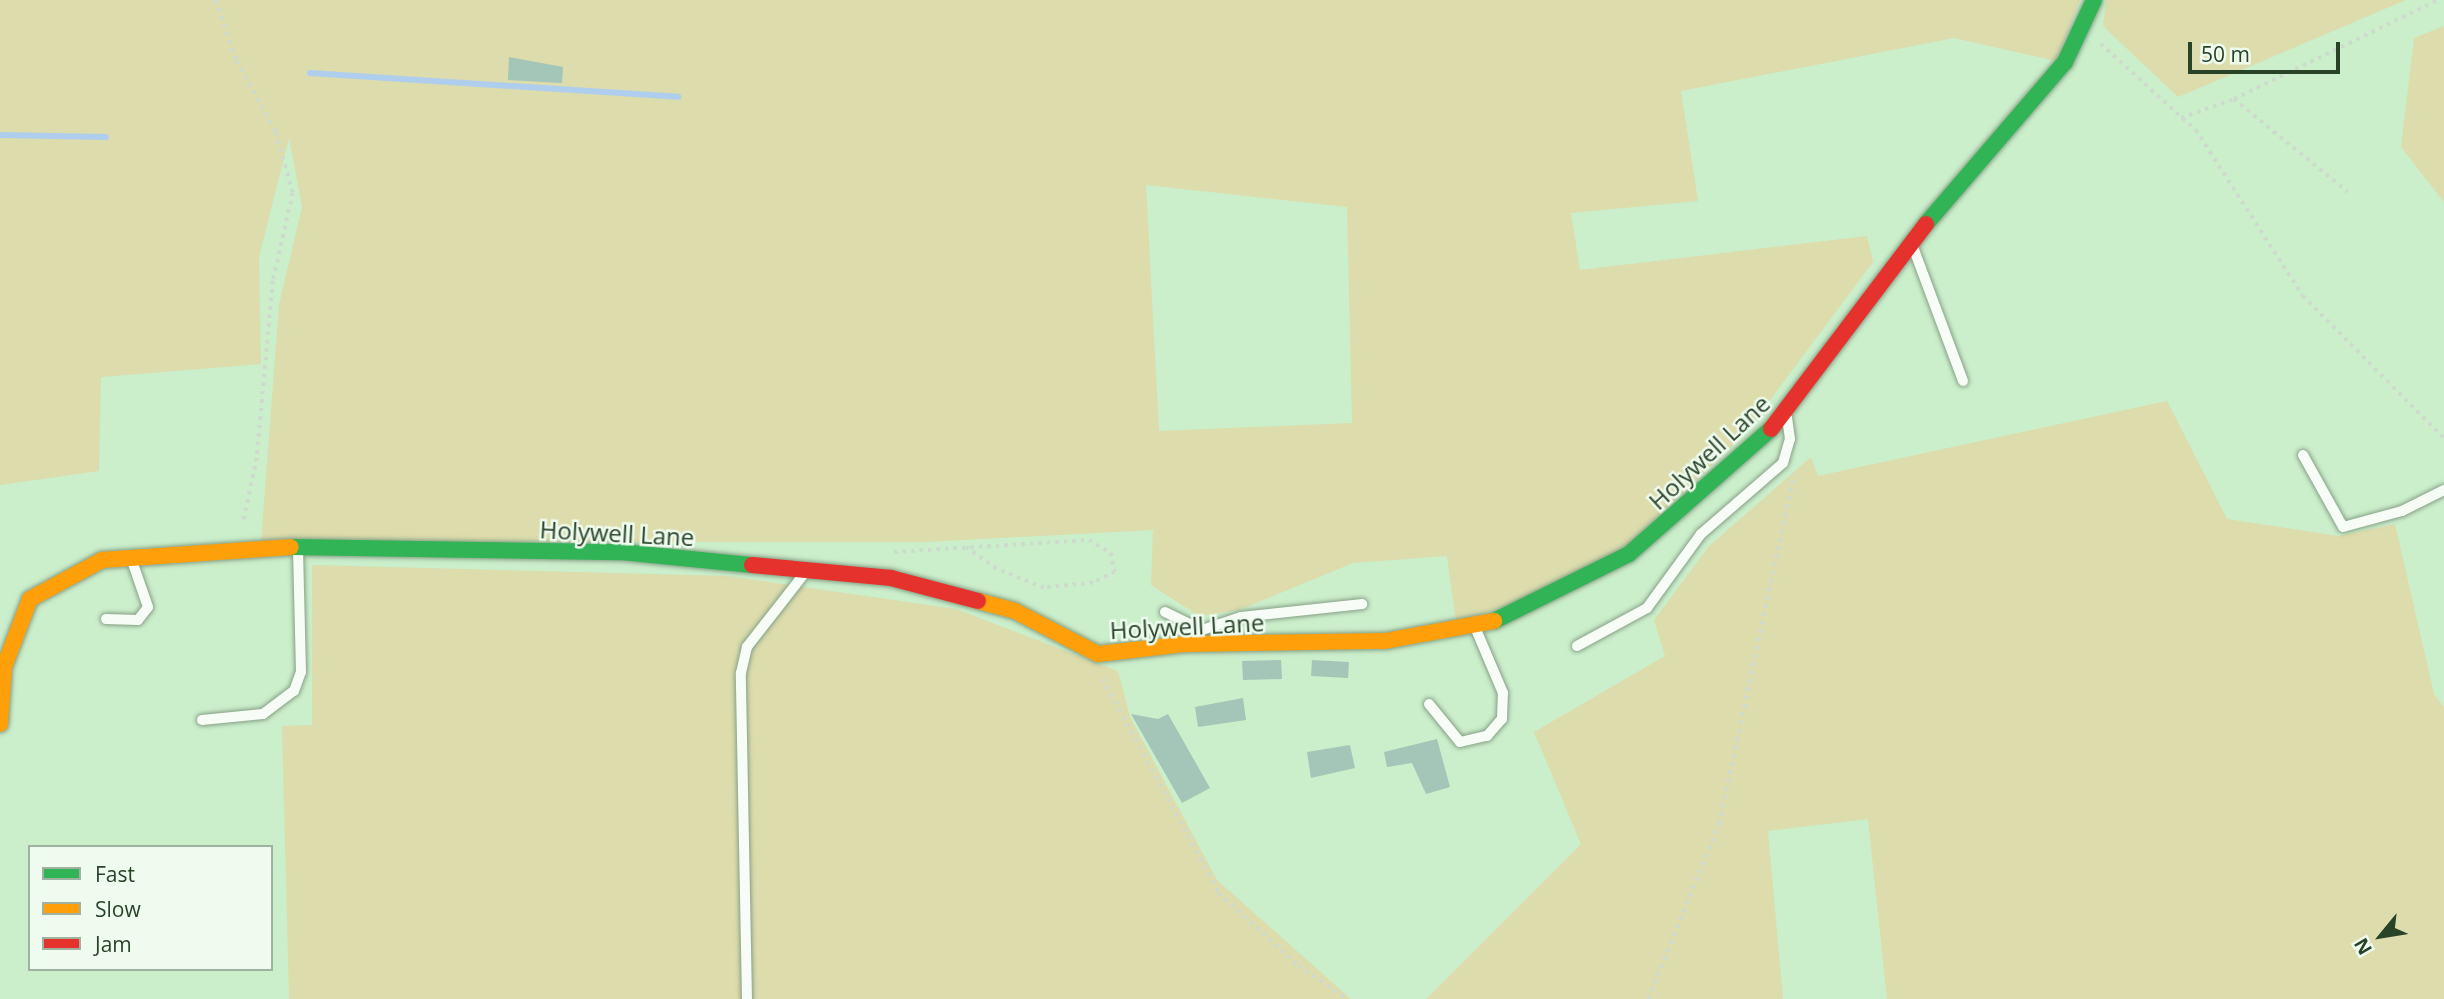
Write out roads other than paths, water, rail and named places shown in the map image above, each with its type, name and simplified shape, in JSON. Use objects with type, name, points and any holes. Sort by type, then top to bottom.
[{"type":"street","name":"Holywell Lane","points":[[0,724],[4,667],[30,599],[59,579],[130,555],[238,547],[621,552],[891,578],[1015,611],[1098,654],[1385,641],[1475,627],[1550,600],[1629,554],[1787,412],[1911,245],[2065,62],[2092,8]]},
{"type":"lane","points":[[1911,245],[1963,381]]},
{"type":"lane","points":[[1577,646],[1647,608],[1701,534],[1783,463],[1790,439],[1787,412]]},
{"type":"lane","points":[[2303,455],[2343,527],[2403,512],[2444,490]]},
{"type":"lane","points":[[202,720],[263,714],[294,691],[301,672],[298,548]]},
{"type":"lane","points":[[106,619],[138,620],[148,607],[130,555]]},
{"type":"lane","points":[[747,999],[741,673],[747,647],[807,570]]},
{"type":"lane","points":[[1165,612],[1202,630],[1223,626],[1241,617],[1362,604]]},
{"type":"lane","points":[[1223,626],[1245,646]]},
{"type":"lane","points":[[1429,704],[1460,742],[1487,736],[1502,719],[1503,693],[1475,627]]},
{"type":"waterway","points":[[310,73],[678,97]]},
{"type":"waterway","points":[[0,135],[106,137]]}]
